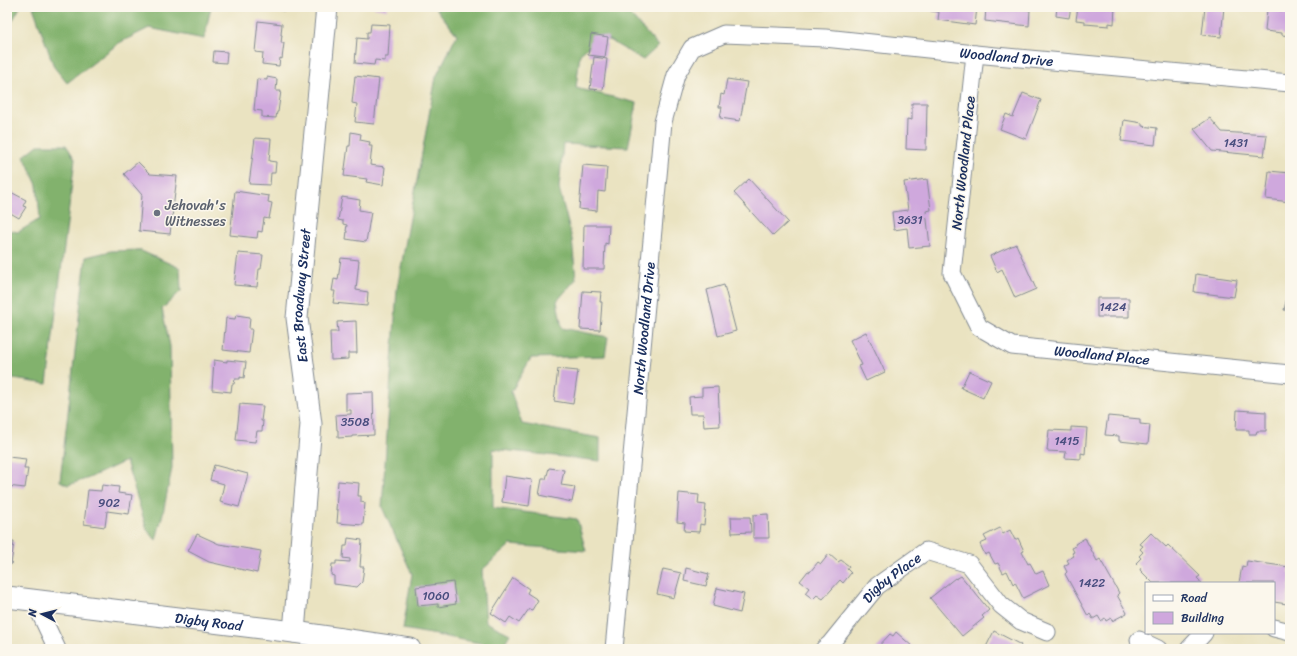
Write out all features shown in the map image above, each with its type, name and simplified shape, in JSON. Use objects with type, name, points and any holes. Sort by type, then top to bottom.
[{"type":"street","name":"East Broadway Street","points":[[294,632],[311,424],[297,318],[327,7]]},
{"type":"street","name":"Woodland Drive","points":[[724,34],[825,38],[975,54],[1290,82]]},
{"type":"street","name":"North Woodland Drive","points":[[614,649],[662,122],[676,75],[692,48],[724,34]]},
{"type":"street","name":"North Woodland Place","points":[[952,273],[975,54]]},
{"type":"street","name":"Woodland Place","points":[[952,273],[979,327],[1012,346],[1290,374]]},
{"type":"street","name":"Digby Place","points":[[830,647],[876,586],[926,551],[969,564],[1001,605],[1021,621],[1047,632]]},
{"type":"street","name":"Digby Road","points":[[7,597],[294,632],[410,649]]},
{"type":"street","points":[[34,600],[57,649]]},
{"type":"street","points":[[1275,628],[1290,632]]},
{"type":"street","points":[[1189,649],[1203,634]]},
{"type":"street","points":[[1139,640],[1158,649]]},
{"type":"green space","points":[[7,7],[20,7],[7,31]]},
{"type":"green space","points":[[33,7],[211,7],[204,39],[149,28],[119,43],[67,83],[54,67]]},
{"type":"green space","points":[[435,7],[623,7],[658,46],[643,60],[602,36],[580,54],[576,88],[637,103],[628,147],[563,144],[559,188],[572,239],[576,279],[557,301],[562,328],[608,337],[605,356],[531,358],[511,392],[522,424],[600,438],[600,461],[493,449],[493,508],[577,519],[586,551],[510,545],[482,570],[486,622],[510,634],[502,647],[403,629],[412,574],[382,507],[397,289],[436,77],[457,35]]},
{"type":"green space","points":[[736,7],[825,7],[825,9]]},
{"type":"green space","points":[[38,145],[66,145],[75,159],[47,384],[7,378],[7,230],[18,232],[40,219],[37,185],[24,156]]},
{"type":"green space","points":[[139,250],[180,268],[181,291],[162,309],[170,346],[172,468],[156,540],[147,530],[126,461],[89,478],[68,485],[60,481],[86,257],[111,251]]},
{"type":"building","points":[[284,7],[284,11],[260,8]]},
{"type":"building","points":[[387,7],[387,10],[374,8]]},
{"type":"building","points":[[932,7],[977,7],[975,25],[938,20],[939,12],[931,11]]},
{"type":"building","points":[[986,7],[1016,7],[1016,9],[1030,10],[1029,26],[985,21]]},
{"type":"building","points":[[1057,7],[1071,7],[1069,18],[1056,16]]},
{"type":"building","points":[[1078,7],[1115,7],[1114,24],[1109,23],[1109,26],[1085,24],[1085,21],[1076,20]]},
{"type":"building","points":[[1205,7],[1224,7],[1221,37],[1202,35]]},
{"type":"building","points":[[1267,9],[1290,12],[1290,36],[1282,35],[1282,33],[1265,31]]},
{"type":"building","points":[[258,21],[282,24],[281,43],[284,43],[282,59],[280,58],[279,66],[262,64],[263,53],[255,52]]},
{"type":"building","points":[[371,24],[390,25],[388,57],[385,57],[385,61],[375,60],[374,65],[355,63],[357,38],[367,39],[367,32],[370,32]]},
{"type":"building","points":[[591,34],[608,37],[605,57],[588,55]]},
{"type":"building","points":[[214,51],[227,52],[226,63],[213,62]]},
{"type":"building","points":[[594,57],[607,59],[603,90],[590,89]]},
{"type":"building","points":[[355,76],[379,79],[374,124],[355,122],[357,104],[352,103]]},
{"type":"building","points":[[267,77],[277,79],[276,91],[281,91],[276,118],[262,117],[262,111],[254,110],[257,79],[267,80]]},
{"type":"building","points":[[727,79],[747,82],[740,121],[720,118],[722,107],[719,107],[721,94],[724,95]]},
{"type":"building","points":[[1023,93],[1041,100],[1026,139],[1000,129],[1006,114],[1013,117]]},
{"type":"building","points":[[912,103],[927,103],[926,150],[906,149],[907,119],[912,120]]},
{"type":"building","points":[[1210,118],[1222,132],[1267,135],[1264,156],[1212,151],[1194,129]]},
{"type":"building","points":[[1124,120],[1142,123],[1142,126],[1157,128],[1155,145],[1121,141]]},
{"type":"building","points":[[351,132],[361,134],[360,140],[370,142],[369,146],[372,146],[370,165],[385,167],[383,185],[366,182],[367,179],[344,176],[348,146],[350,146]]},
{"type":"building","points":[[255,138],[271,139],[269,161],[276,162],[275,173],[271,173],[270,185],[249,184]]},
{"type":"building","name":"Jehovah's Witnesses","points":[[138,162],[150,174],[177,176],[170,234],[139,231],[142,195],[124,174]]},
{"type":"building","points":[[583,165],[607,167],[605,192],[598,191],[597,211],[579,209]]},
{"type":"building","points":[[1269,171],[1290,173],[1290,202],[1266,199]]},
{"type":"building","points":[[749,179],[788,222],[773,236],[734,193]]},
{"type":"building","points":[[927,179],[931,210],[926,211],[930,246],[909,248],[907,228],[894,230],[892,212],[908,210],[904,182]]},
{"type":"building","points":[[7,190],[26,200],[23,206],[26,207],[19,218],[7,211]]},
{"type":"building","points":[[235,191],[269,196],[268,202],[272,203],[269,219],[264,218],[262,232],[258,231],[257,238],[230,235]]},
{"type":"building","points":[[342,197],[360,200],[359,210],[371,212],[366,242],[346,239],[347,225],[343,224],[343,221],[338,220]]},
{"type":"building","points":[[584,225],[609,225],[608,244],[605,243],[604,269],[583,269]]},
{"type":"building","points":[[1016,244],[1036,289],[1015,298],[1002,269],[997,272],[990,256]]},
{"type":"building","points":[[238,253],[263,255],[261,269],[259,269],[257,287],[234,285]]},
{"type":"building","points":[[341,258],[359,260],[356,290],[368,292],[367,306],[333,303],[335,291],[332,291],[334,279],[338,280]]},
{"type":"building","points":[[1196,274],[1237,280],[1234,297],[1194,292]]},
{"type":"building","points":[[724,285],[736,331],[718,336],[707,290]]},
{"type":"building","points":[[1290,289],[1290,311],[1284,310]]},
{"type":"building","points":[[583,291],[601,292],[600,302],[602,302],[600,330],[580,329]]},
{"type":"building","points":[[1097,298],[1129,298],[1129,317],[1097,317]]},
{"type":"building","points":[[236,315],[250,317],[249,329],[252,329],[249,353],[223,350],[226,318],[235,319]]},
{"type":"building","points":[[356,321],[357,353],[348,353],[348,359],[331,360],[330,332],[338,332],[337,322]]},
{"type":"building","points":[[866,332],[885,372],[866,381],[859,366],[862,365],[850,340]]},
{"type":"building","points":[[214,360],[246,362],[244,378],[240,377],[240,379],[235,379],[234,384],[232,384],[231,392],[212,390]]},
{"type":"building","points":[[558,369],[578,371],[573,404],[554,401]]},
{"type":"building","points":[[969,371],[991,381],[983,398],[961,388]]},
{"type":"building","points":[[718,387],[720,426],[704,427],[703,414],[690,414],[689,397],[702,396],[702,388]]},
{"type":"building","points":[[373,392],[374,435],[338,438],[336,415],[351,414],[351,410],[346,410],[346,393]]},
{"type":"building","points":[[240,404],[263,406],[261,421],[263,421],[262,431],[257,431],[255,442],[236,440]]},
{"type":"building","points":[[1237,410],[1266,412],[1266,431],[1257,431],[1256,434],[1249,434],[1249,430],[1236,430]]},
{"type":"building","points":[[1108,416],[1140,419],[1140,424],[1150,425],[1148,444],[1119,441],[1119,436],[1105,435]]},
{"type":"building","points":[[1071,427],[1087,428],[1085,454],[1081,453],[1081,459],[1065,458],[1066,452],[1047,451],[1049,430],[1071,431]]},
{"type":"building","points":[[8,457],[26,459],[24,469],[28,469],[25,488],[7,486]]},
{"type":"building","points":[[214,465],[248,474],[239,507],[220,502],[224,484],[210,480]]},
{"type":"building","points":[[549,468],[564,470],[561,485],[575,487],[572,502],[539,495],[542,479],[546,479]]},
{"type":"building","points":[[505,476],[532,480],[529,506],[502,502]]},
{"type":"building","points":[[338,481],[359,483],[358,496],[361,496],[361,502],[365,503],[363,525],[337,523],[338,510],[336,510]]},
{"type":"building","points":[[102,485],[119,487],[118,493],[132,495],[129,514],[107,511],[105,527],[84,524],[88,490],[101,491]]},
{"type":"building","points":[[679,493],[699,495],[698,504],[706,505],[704,525],[700,524],[699,532],[684,531],[685,523],[677,522]]},
{"type":"building","points":[[768,514],[769,538],[753,538],[753,515]]},
{"type":"building","points":[[731,517],[750,517],[751,532],[732,533]]},
{"type":"building","points":[[1000,528],[1003,534],[1010,530],[1015,540],[1018,538],[1024,551],[1022,552],[1028,564],[1030,563],[1036,574],[1043,571],[1049,585],[1023,598],[1015,582],[1013,584],[1007,571],[1003,573],[998,563],[995,564],[989,553],[985,555],[980,544],[987,541],[984,536]]},
{"type":"building","points":[[1151,533],[1166,547],[1168,545],[1200,576],[1197,578],[1201,582],[1152,582],[1140,570],[1141,568],[1136,563],[1141,558],[1139,556],[1143,552],[1140,549],[1143,546],[1140,544]]},
{"type":"building","points":[[197,534],[219,544],[261,551],[257,573],[209,562],[188,551]]},
{"type":"building","points":[[348,538],[362,540],[360,567],[364,567],[362,582],[357,587],[334,584],[334,576],[331,575],[332,564],[336,564],[336,561],[350,562],[350,559],[343,558],[344,546],[347,546]]},
{"type":"building","points":[[1085,538],[1097,561],[1100,559],[1119,593],[1117,595],[1127,613],[1112,621],[1111,618],[1106,621],[1105,618],[1101,621],[1098,616],[1093,619],[1090,614],[1088,616],[1065,574],[1067,572],[1064,566],[1069,563],[1067,560],[1074,556],[1072,553],[1074,552],[1072,548],[1076,546],[1075,544]]},
{"type":"building","points":[[7,542],[14,542],[11,565],[7,564]]},
{"type":"building","points":[[829,554],[838,562],[841,560],[849,566],[847,569],[851,573],[843,583],[840,580],[823,599],[817,595],[813,599],[805,593],[809,588],[800,581],[818,562],[821,564]]},
{"type":"building","points":[[1247,561],[1289,567],[1290,581],[1287,604],[1275,602],[1275,582],[1239,582],[1242,566],[1246,567]]},
{"type":"building","points":[[686,568],[709,574],[706,586],[684,581]]},
{"type":"building","points":[[663,569],[681,573],[674,598],[657,594]]},
{"type":"building","points":[[961,576],[989,610],[982,616],[984,618],[962,636],[930,598],[955,578],[956,579]]},
{"type":"building","points":[[513,578],[529,589],[527,593],[538,600],[532,610],[529,609],[519,623],[510,617],[506,623],[491,613]]},
{"type":"building","points":[[453,582],[456,604],[438,607],[438,604],[418,606],[416,587]]},
{"type":"building","points":[[717,588],[744,594],[740,613],[713,606]]},
{"type":"building","points":[[994,631],[1021,645],[1019,649],[985,649]]},
{"type":"building","points":[[896,632],[913,647],[912,649],[876,649],[890,634],[893,636]]},
{"type":"place","name":"Jehovah's Witnesses","points":[[157,213]]}]
